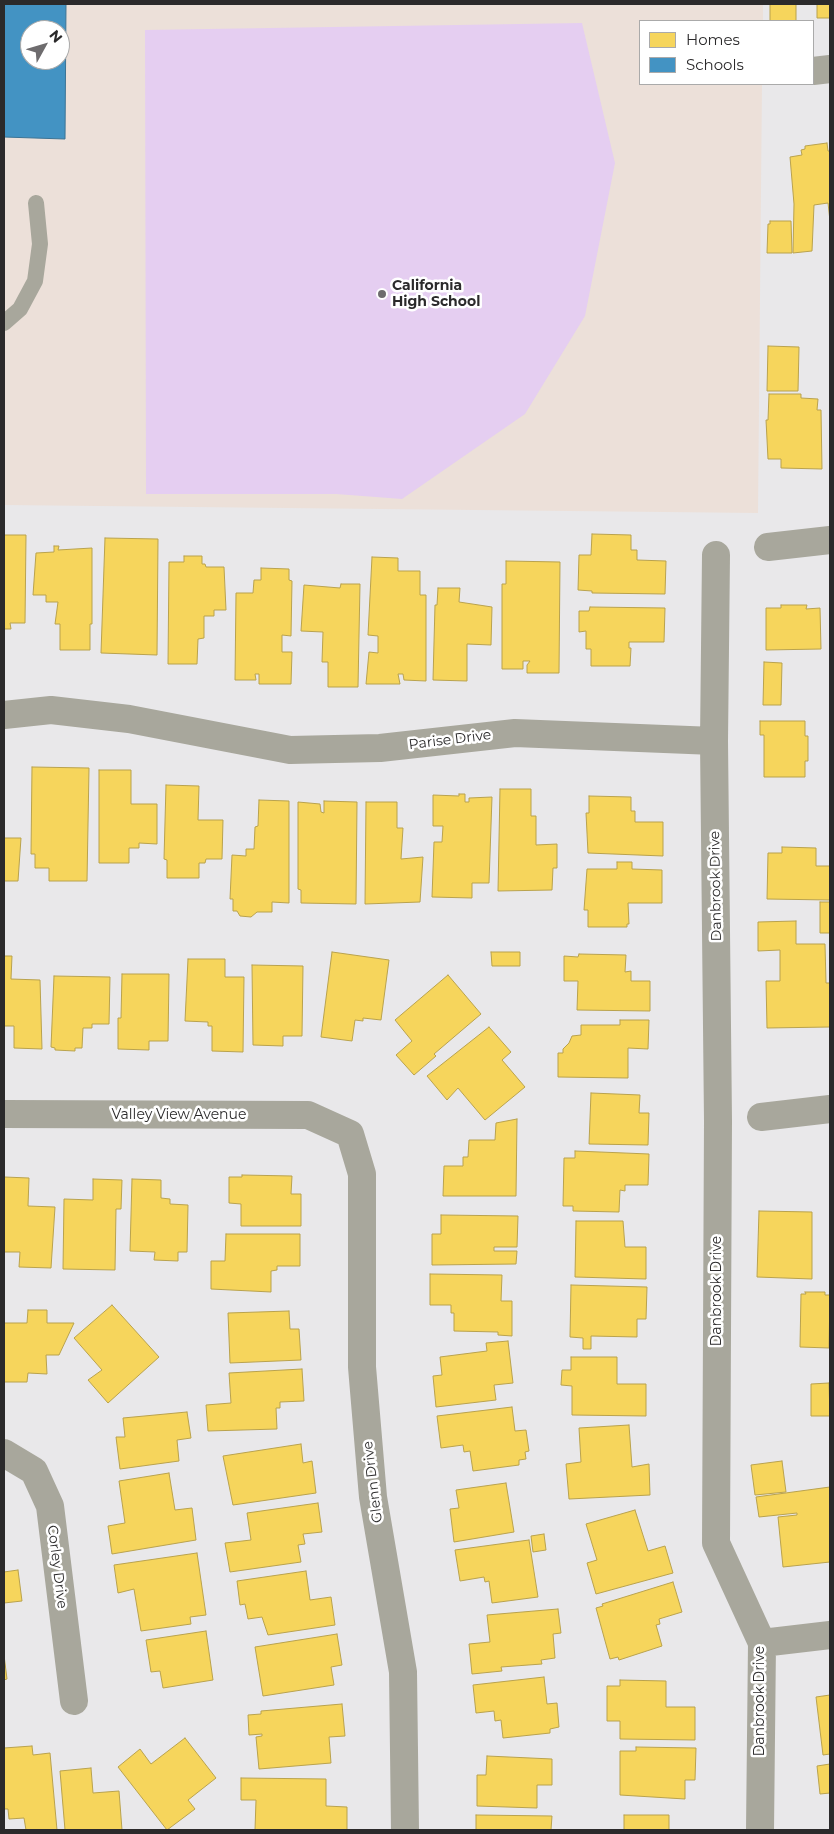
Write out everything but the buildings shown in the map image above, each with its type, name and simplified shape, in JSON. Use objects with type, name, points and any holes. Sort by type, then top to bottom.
[{"type":"street","points":[[814,71],[830,69]]},
{"type":"street","points":[[768,547],[830,540]]},
{"type":"street","points":[[714,741],[716,555]]},
{"type":"street","name":"Parise Drive","points":[[4,715],[51,710],[110,717],[290,750],[380,748],[515,733],[714,741]]},
{"type":"street","name":"Danbrook Drive","points":[[714,741],[718,1121],[716,1543],[762,1643],[760,1830]]},
{"type":"street","points":[[761,1117],[830,1109]]},
{"type":"street","name":"Valley View Avenue","points":[[4,1114],[308,1115],[350,1134]]},
{"type":"street","name":"Glenn Drive","points":[[350,1134],[362,1174],[362,1367],[374,1497],[402,1672],[405,1830]]},
{"type":"street","name":"Corley Drive","points":[[4,1453],[34,1470],[50,1506],[74,1701]]},
{"type":"street","points":[[762,1643],[830,1635]]},
{"type":"lane","points":[[4,323],[20,308],[34,281],[40,244],[36,202]]},
{"type":"shaded area","name":"California High School","points":[[4,4],[763,4],[763,20],[639,20],[639,85],[762,85],[758,513],[4,505]]},
{"type":"shaded area","points":[[582,23],[615,163],[585,316],[525,414],[402,499],[336,494],[146,494],[145,30]]},
{"type":"place","name":"California High School","points":[[382,294]]}]
